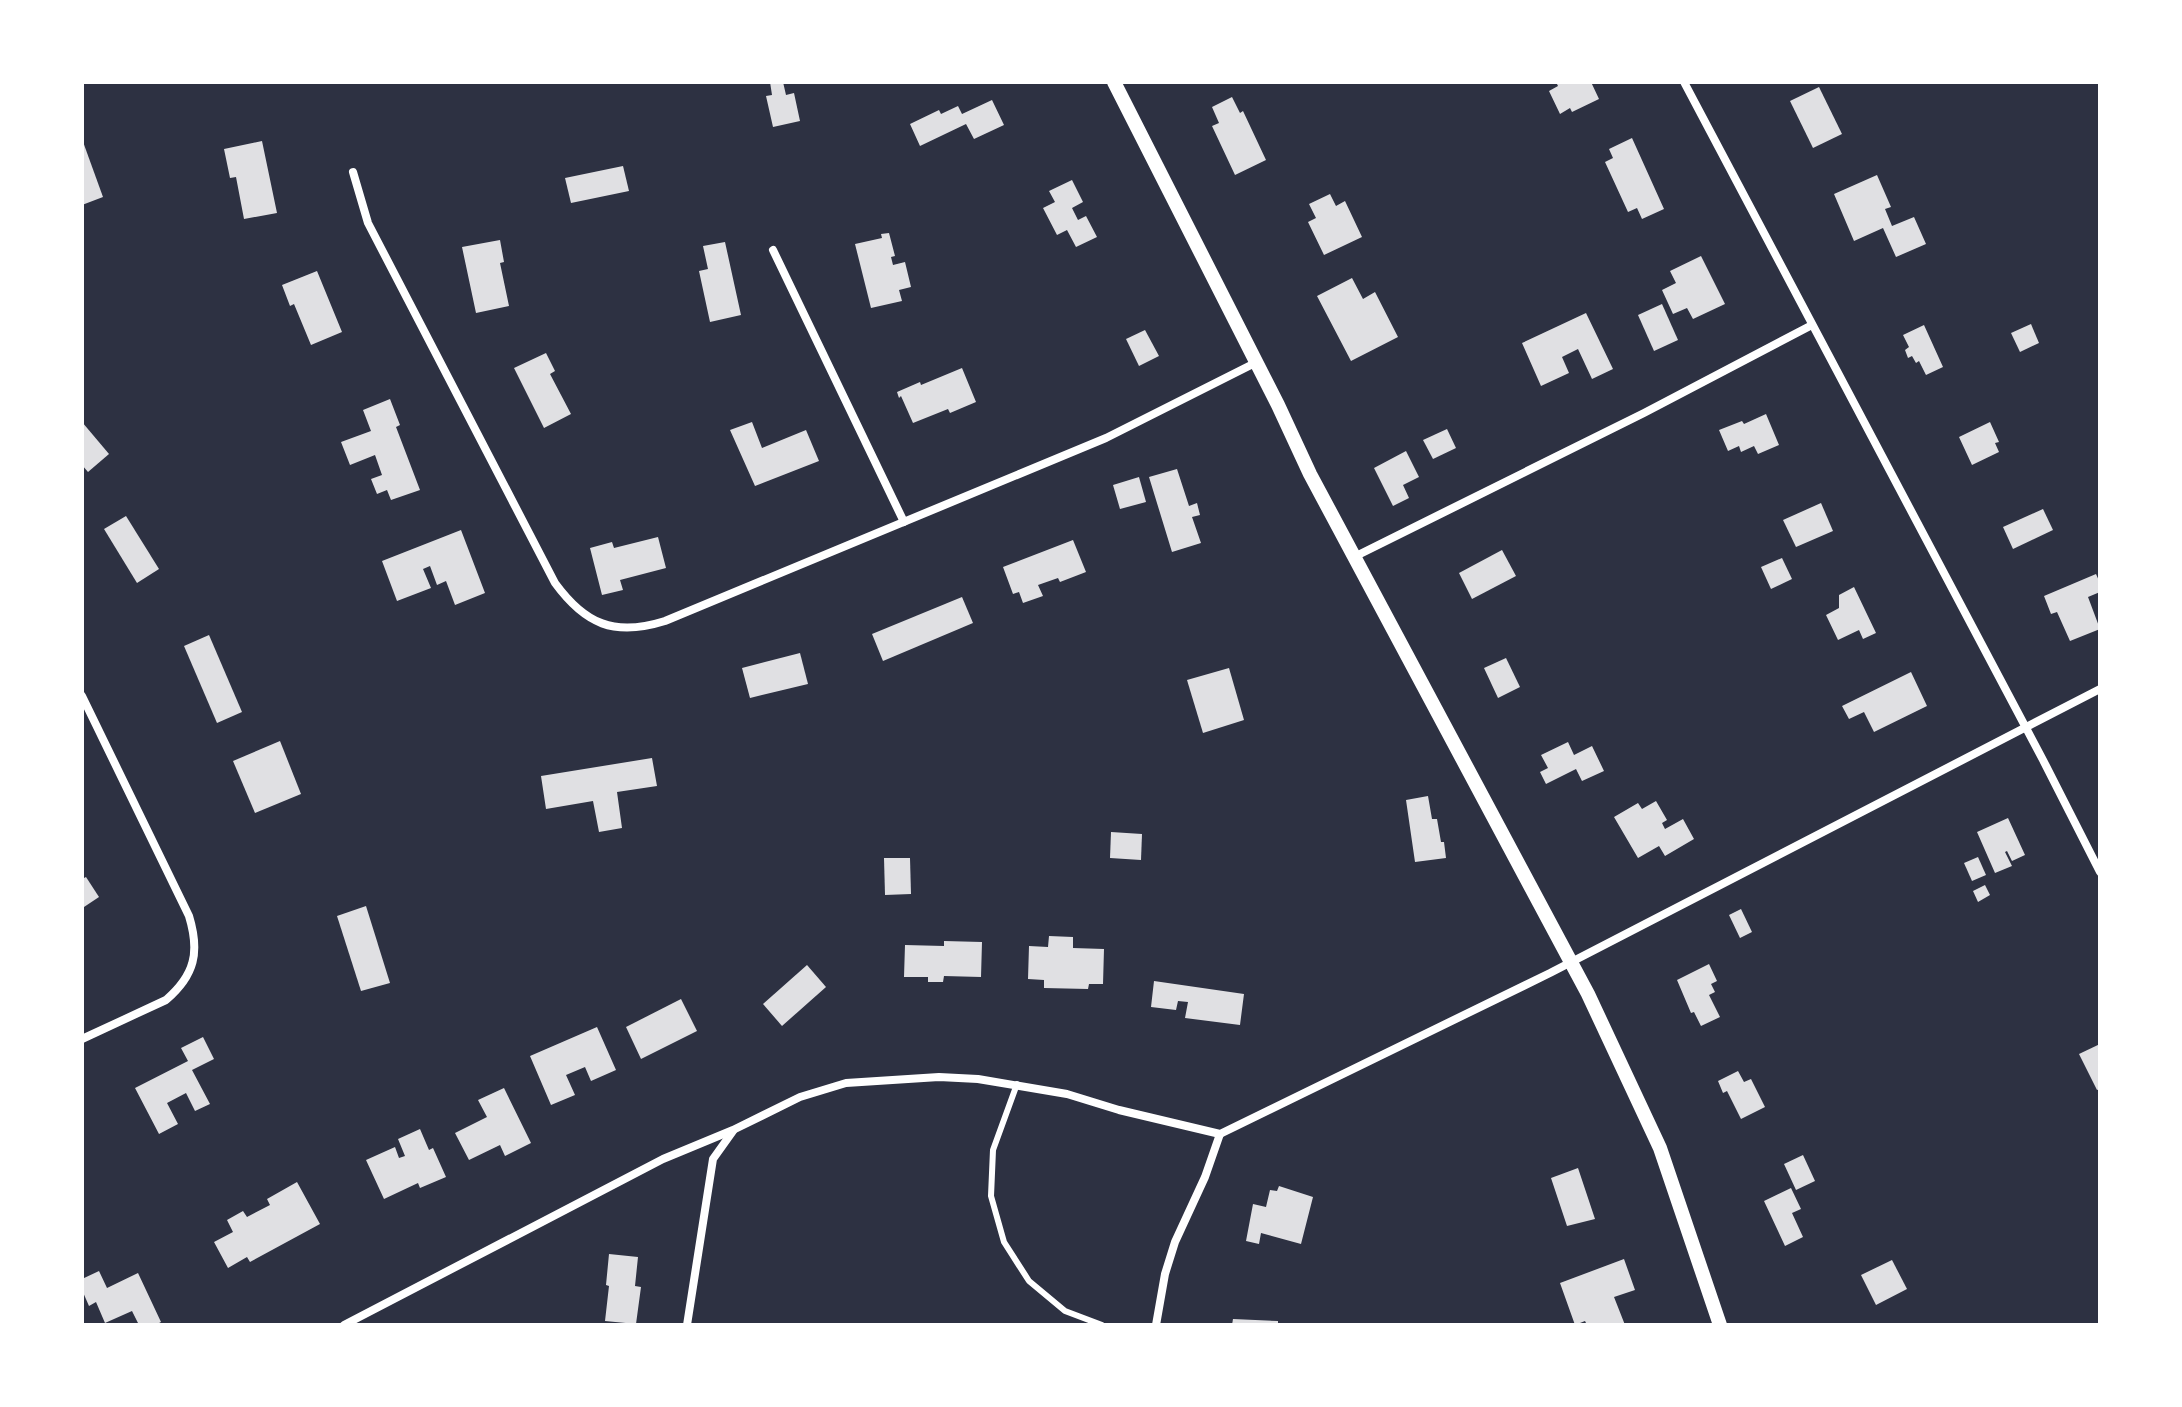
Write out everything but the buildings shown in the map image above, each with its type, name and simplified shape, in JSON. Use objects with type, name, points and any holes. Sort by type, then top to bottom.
[{"type":"street","points":[[1114,82],[1310,474],[1628,1076],[1660,1148],[1720,1325]]},
{"type":"street","points":[[1684,82],[2100,872]]},
{"type":"street","points":[[353,172],[368,223],[555,583],[578,611],[593,620],[611,625],[647,627],[1106,438],[1255,363]]},
{"type":"street","points":[[773,250],[904,522]]},
{"type":"street","points":[[1354,557],[1632,419],[1812,325]]},
{"type":"street","points":[[344,1325],[663,1159],[733,1130],[800,1097],[846,1083],[939,1077],[1017,1084],[1220,1134],[1571,963],[2100,689]]},
{"type":"street","points":[[82,696],[189,916],[195,938],[192,966],[177,991],[166,1000],[82,1039]]},
{"type":"street","points":[[687,1325],[713,1159],[733,1130]]},
{"type":"street","points":[[1156,1325],[1165,1274],[1175,1242],[1205,1177],[1220,1134]]},
{"type":"lane","points":[[1017,1084],[993,1150],[991,1196],[1004,1242],[1029,1281],[1065,1311],[1102,1325]]}]
